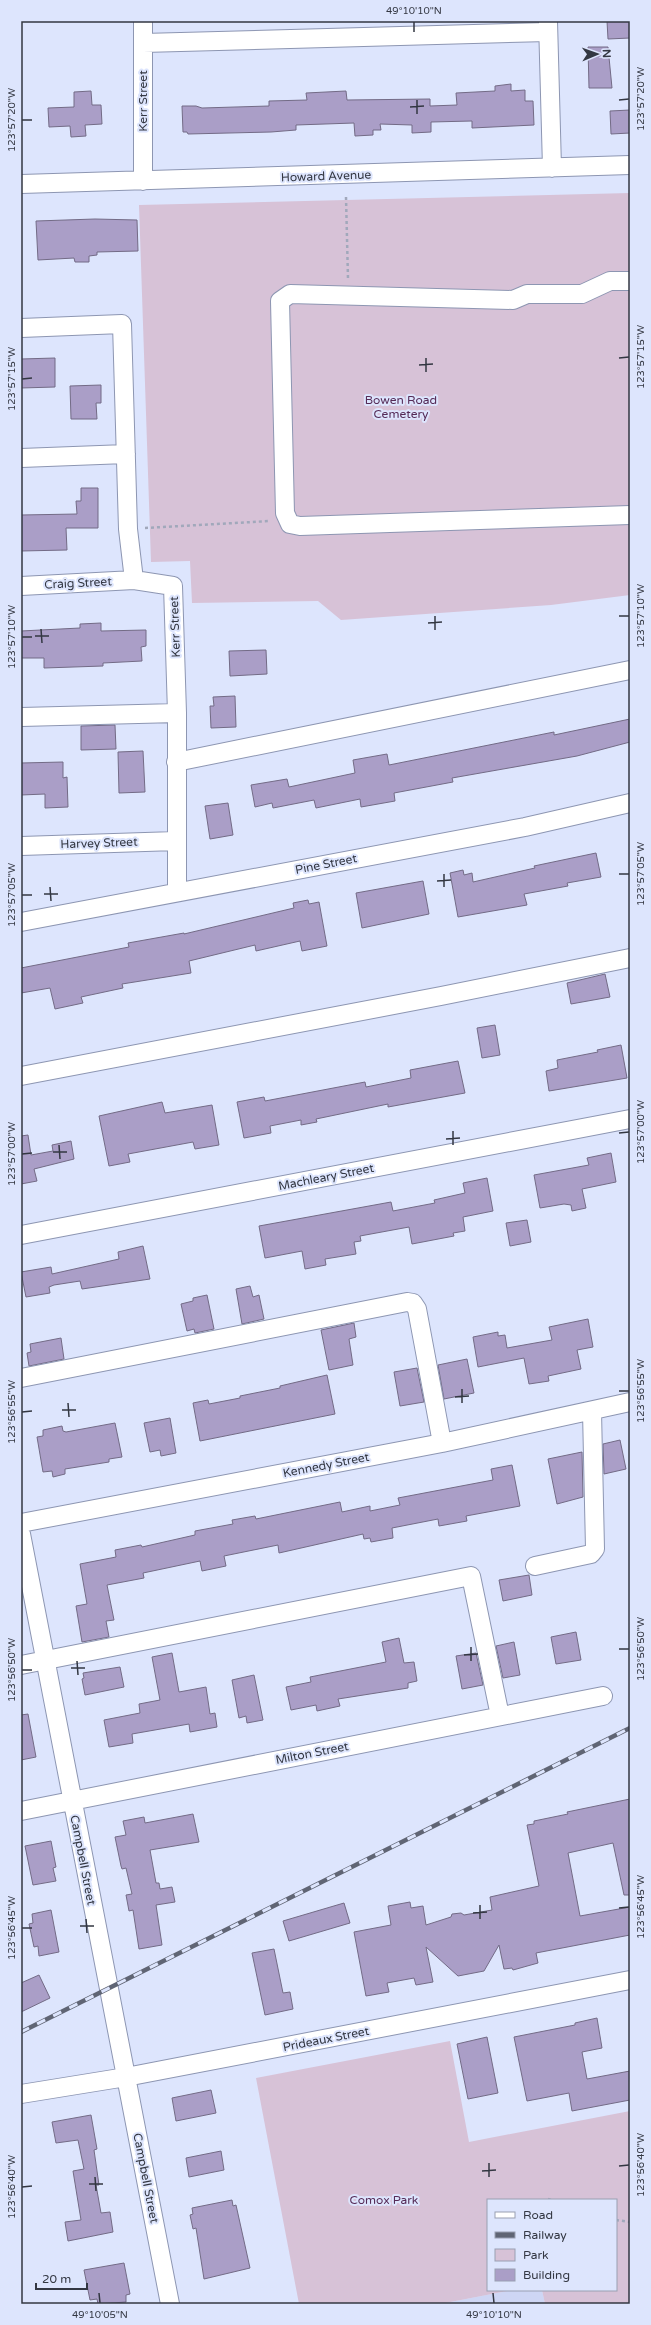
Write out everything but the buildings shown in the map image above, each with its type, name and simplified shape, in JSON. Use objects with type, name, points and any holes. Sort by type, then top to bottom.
[{"type":"street","name":"Kerr Street","points":[[143,21],[143,181]]},
{"type":"street","points":[[143,43],[548,26],[552,168]]},
{"type":"street","name":"Howard Avenue","points":[[21,184],[630,165]]},
{"type":"street","points":[[630,281],[610,281],[582,294],[527,294],[513,300],[290,294],[280,302],[285,513],[290,524],[300,526],[630,515]]},
{"type":"street","points":[[21,328],[122,324],[128,529],[134,580]]},
{"type":"street","points":[[21,458],[126,454]]},
{"type":"street","name":"Kerr Street","points":[[134,580],[173,586],[177,713],[177,892]]},
{"type":"street","name":"Craig Street","points":[[21,586],[134,580]]},
{"type":"street","points":[[176,762],[630,670]]},
{"type":"street","points":[[21,717],[177,713]]},
{"type":"street","name":"Pine Street","points":[[21,922],[525,827],[630,803]]},
{"type":"street","name":"Harvey Street","points":[[21,846],[176,840]]},
{"type":"street","points":[[21,1076],[441,996],[630,958]]},
{"type":"street","name":"Machleary Street","points":[[21,1235],[630,1119]]},
{"type":"street","points":[[21,1378],[407,1302],[413,1303],[418,1309],[442,1443]]},
{"type":"street","name":"Kennedy Street","points":[[21,1523],[442,1443],[630,1402]]},
{"type":"street","points":[[535,1566],[591,1554],[595,1549],[592,1410]]},
{"type":"street","name":"Campbell Street","points":[[21,1534],[170,2304]]},
{"type":"street","points":[[21,1665],[471,1576],[500,1716]]},
{"type":"street","name":"Milton Street","points":[[21,1811],[603,1696]]},
{"type":"street","name":"Prideaux Street","points":[[21,2094],[126,2078],[630,1980]]},
{"type":"path","points":[[346,197],[349,296]]},
{"type":"path","points":[[128,529],[288,520]]},
{"type":"path","points":[[617,2220],[630,2222]]},
{"type":"shaded area","points":[[508,2291],[542,2291],[545,2304],[440,2304]]},
{"type":"green space","name":"Bowen Road Cemetery","points":[[630,193],[630,595],[551,605],[341,620],[318,601],[192,603],[190,561],[151,562],[139,205]]},
{"type":"green space","name":"Comox Park","points":[[450,2041],[469,2142],[630,2111],[630,2304],[545,2304],[542,2291],[617,2291],[617,2199],[487,2199],[487,2291],[508,2291],[440,2304],[299,2304],[256,2078]]},
{"type":"railway","points":[[21,2032],[630,1728]]}]
